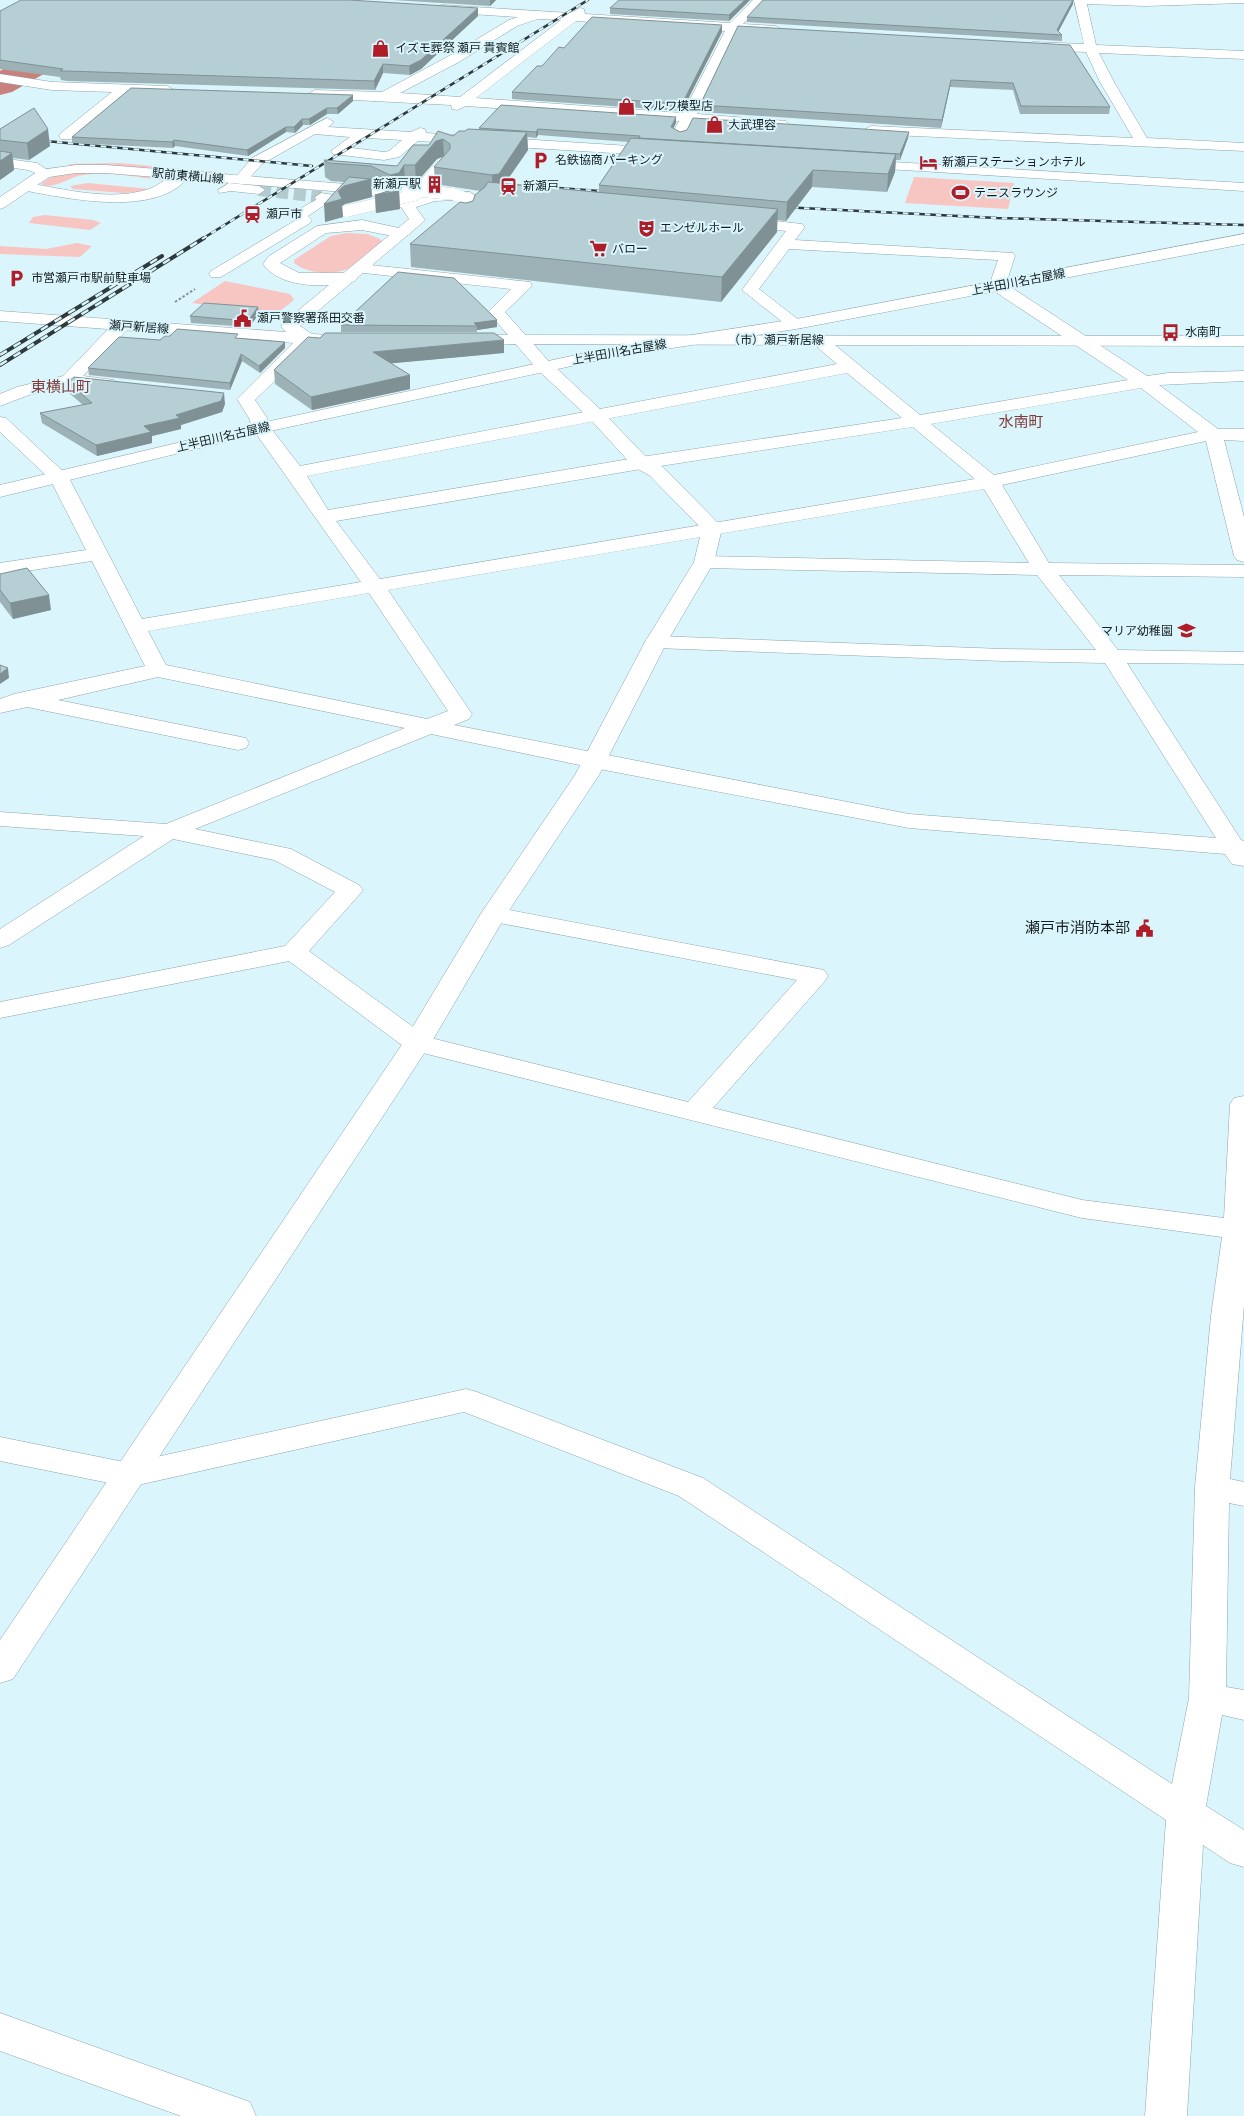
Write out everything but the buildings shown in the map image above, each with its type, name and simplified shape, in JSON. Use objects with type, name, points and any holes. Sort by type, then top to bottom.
[{"type":"street","points":[[312,130],[414,137],[448,143],[672,152],[733,27],[760,0]]},
{"type":"street","points":[[1080,0],[1091,49],[1107,82],[1142,141]]},
{"type":"street","points":[[1086,0],[1145,2],[1242,0]]},
{"type":"street","points":[[355,108],[367,100],[385,96],[454,59],[512,23],[524,18],[542,15],[562,4]]},
{"type":"street","points":[[443,116],[574,16],[594,4]]},
{"type":"street","points":[[424,8],[791,31]]},
{"type":"street","points":[[1024,45],[1244,55]]},
{"type":"street","points":[[0,78],[19,82],[124,89],[182,90]]},
{"type":"street","points":[[66,136],[124,89]]},
{"type":"street","points":[[298,94],[385,96],[796,125]]},
{"type":"street","points":[[240,180],[257,161],[312,130],[342,116]]},
{"type":"street","points":[[365,134],[338,151],[384,156],[394,154],[428,126]]},
{"type":"street","points":[[855,129],[1244,147]]},
{"type":"street","points":[[1001,173],[1013,137]]},
{"type":"street","points":[[0,162],[32,166],[45,173]]},
{"type":"street","points":[[844,163],[1244,187]]},
{"type":"street","points":[[347,211],[415,195],[442,164]]},
{"type":"street","name":"駅前東横山線","points":[[0,204],[45,173],[76,169],[106,169],[179,179],[240,180],[372,190],[384,196]]},
{"type":"street","points":[[26,187],[130,198],[152,195],[179,179]]},
{"type":"street","points":[[224,190],[229,187],[259,190]]},
{"type":"street","points":[[404,199],[420,190],[452,194],[481,204],[461,218]]},
{"type":"street","points":[[404,199],[461,196],[497,198]]},
{"type":"street","points":[[216,274],[309,219],[299,215],[329,198],[321,197]]},
{"type":"street","points":[[364,340],[308,339],[289,327],[418,220],[404,199]]},
{"type":"street","points":[[720,220],[797,227],[750,290],[796,324]]},
{"type":"street","points":[[403,233],[362,225],[322,229],[275,258],[271,264],[277,271],[294,277],[315,280],[355,273],[524,285],[496,312],[544,366],[596,415],[641,463],[656,471],[712,528]]},
{"type":"street","name":"上半田川名古屋線","points":[[0,491],[261,428],[544,366],[687,340],[796,324],[1244,239]]},
{"type":"street","points":[[786,244],[1007,256],[998,286],[1144,382],[1213,434],[1244,556]]},
{"type":"street","name":"瀬戸新居線","points":[[0,316],[308,339]]},
{"type":"street","points":[[70,380],[122,325]]},
{"type":"street","points":[[246,399],[308,339]]},
{"type":"street","name":"（市）瀬戸新居線","points":[[452,340],[1078,340],[1244,342]]},
{"type":"street","points":[[818,340],[849,367],[919,421],[990,482],[1043,570],[1112,656],[1240,853]]},
{"type":"street","points":[[295,473],[849,367]]},
{"type":"street","points":[[323,517],[641,463],[919,421],[1144,382],[1206,375],[1244,376]]},
{"type":"street","points":[[0,402],[23,390],[70,380],[128,386]]},
{"type":"street","points":[[227,397],[246,399]]},
{"type":"street","points":[[0,940],[169,831],[431,728],[461,714],[374,585],[323,517],[295,473],[261,428],[258,418],[246,399]]},
{"type":"street","points":[[0,422],[58,476],[134,627],[158,670]]},
{"type":"street","points":[[134,627],[990,482],[1213,434],[1244,435]]},
{"type":"street","points":[[0,1669],[417,1043],[493,915],[587,775],[656,642],[704,562],[712,528]]},
{"type":"street","points":[[0,569],[97,554]]},
{"type":"street","points":[[704,562],[1043,570],[1244,571]]},
{"type":"street","points":[[656,642],[1003,655],[1244,658]]},
{"type":"street","points":[[0,706],[22,699],[158,670],[594,761],[908,821],[1240,853]]},
{"type":"street","points":[[22,699],[238,743]]},
{"type":"street","points":[[0,819],[169,831],[282,854],[350,890],[294,952],[0,1010]]},
{"type":"street","points":[[493,915],[815,976],[694,1112]]},
{"type":"street","points":[[294,952],[417,1043],[1082,1209],[1241,1230]]},
{"type":"street","points":[[1166,2116],[1186,1813],[1206,1698],[1228,1490],[1235,1319],[1241,1230],[1244,1104]]},
{"type":"street","points":[[0,1449],[129,1476],[466,1400],[691,1487],[1244,1851]]},
{"type":"street","points":[[1206,1698],[1244,1705]]},
{"type":"street","points":[[0,2032],[231,2115]]},
{"type":"path","points":[[174,302],[216,274]]},
{"type":"shaded area","points":[[120,163],[228,173],[222,176],[76,167],[68,164]]},
{"type":"shaded area","points":[[96,171],[170,178],[168,181],[123,175],[89,174],[55,185],[45,186],[41,184],[60,174]]},
{"type":"shaded area","name":"テニスラウンジ","points":[[914,177],[1014,183],[1008,209],[905,203]]},
{"type":"shaded area","points":[[88,183],[149,189],[147,191],[123,193],[73,189],[70,186]]},
{"type":"shaded area","points":[[45,215],[93,220],[101,223],[90,230],[29,223],[33,217]]},
{"type":"shaded area","points":[[347,233],[367,234],[380,239],[382,242],[348,269],[341,271],[327,273],[313,271],[294,263],[294,260],[331,236]]},
{"type":"shaded area","points":[[77,243],[92,246],[80,257],[0,254],[0,246],[46,249]]},
{"type":"shaded area","points":[[225,281],[290,294],[294,300],[276,314],[192,303]]},
{"type":"waterway","points":[[0,85],[38,62],[66,49],[80,44],[110,40]]},
{"type":"tunnel","points":[[259,190],[321,197]]},
{"type":"railway","points":[[202,239],[588,0]]},
{"type":"railway","points":[[35,140],[312,166]]},
{"type":"railway","points":[[531,186],[613,192]]},
{"type":"railway","points":[[782,207],[997,218],[1244,225]]},
{"type":"railway","points":[[0,365],[204,238]]},
{"type":"railway","points":[[0,355],[162,256]]},
{"type":"place","name":"イズモ葬祭 瀬戸 貴賓館","points":[[381,48]]},
{"type":"place","name":"マルワ模型店","points":[[627,106]]},
{"type":"place","name":"大武理容","points":[[714,125]]},
{"type":"place","name":"名鉄協商パーキング","points":[[541,160]]},
{"type":"place","name":"新瀬戸ステーションホテル","points":[[928,162]]},
{"type":"place","name":"新瀬戸駅","points":[[435,184]]},
{"type":"place","name":"新瀬戸","points":[[509,186]]},
{"type":"place","name":"テニスラウンジ","points":[[960,193]]},
{"type":"place","name":"瀬戸市","points":[[252,214]]},
{"type":"place","name":"エンゼルホール","points":[[646,228]]},
{"type":"place","name":"バロー","points":[[598,249]]},
{"type":"place","name":"市営瀬戸市駅前駐車場","points":[[17,278]]},
{"type":"place","name":"瀬戸警察署孫田交番","points":[[243,318]]},
{"type":"place","name":"水南町","points":[[1171,332]]},
{"type":"place","name":"マリア幼稚園","points":[[1187,631]]},
{"type":"place","name":"瀬戸市消防本部","points":[[1144,928]]},
{"type":"district","name":"東横山町","points":[[61,387]]},
{"type":"district","name":"水南町","points":[[1021,422]]}]
